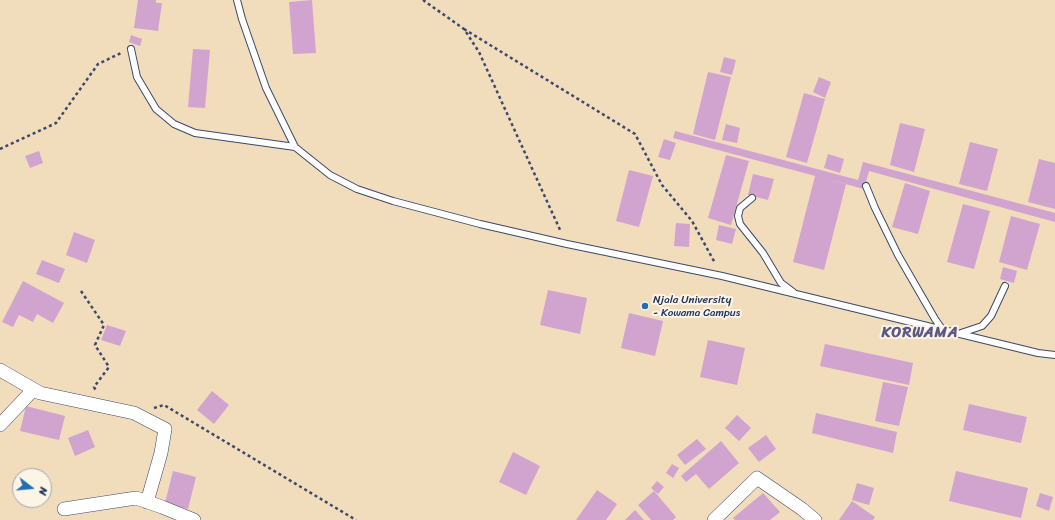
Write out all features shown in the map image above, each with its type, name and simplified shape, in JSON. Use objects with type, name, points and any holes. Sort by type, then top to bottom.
[{"type":"street","points":[[0,370],[40,393],[134,413],[165,429],[161,454],[147,502]]},
{"type":"street","points":[[0,425],[34,390]]},
{"type":"street","points":[[714,520],[757,478],[802,508],[815,520]]},
{"type":"street","points":[[64,509],[136,498],[194,520]]},
{"type":"lane","points":[[237,0],[266,88],[295,147],[330,175],[357,189],[408,205],[567,244],[722,276],[961,333],[1038,353],[1055,355]]},
{"type":"lane","points":[[131,49],[137,77],[156,109],[174,124],[195,133],[295,147]]},
{"type":"lane","points":[[866,186],[898,255],[942,329]]},
{"type":"lane","points":[[752,198],[740,208],[738,216],[740,224],[763,253],[781,283],[794,293]]},
{"type":"lane","points":[[961,333],[982,326],[991,316],[1005,286]]},
{"type":"path","points":[[422,0],[464,29],[635,134],[662,185],[692,221],[722,276]]},
{"type":"path","points":[[464,29],[479,52],[567,244]]},
{"type":"path","points":[[0,149],[56,123],[98,64],[131,49]]},
{"type":"path","points":[[81,291],[104,325],[95,345],[109,367],[94,387],[104,407]]},
{"type":"path","points":[[134,413],[164,405],[356,520]]},
{"type":"building","points":[[138,0],[156,0],[156,3],[162,3],[158,31],[134,28]]},
{"type":"building","points":[[312,0],[316,53],[293,54],[289,2]]},
{"type":"building","points":[[131,35],[142,39],[140,46],[129,42]]},
{"type":"building","points":[[193,49],[210,50],[205,108],[188,107]]},
{"type":"building","points":[[724,57],[736,60],[732,75],[720,72]]},
{"type":"building","points":[[708,72],[731,77],[715,140],[693,134]]},
{"type":"building","points":[[819,77],[831,82],[825,98],[813,92]]},
{"type":"building","points":[[804,93],[825,99],[807,163],[786,157]]},
{"type":"building","points":[[900,123],[925,129],[914,172],[890,165]]},
{"type":"building","points":[[726,124],[740,128],[737,143],[722,140]]},
{"type":"building","points":[[675,131],[858,180],[863,162],[1055,213],[1055,222],[869,171],[864,189],[673,138]]},
{"type":"building","points":[[664,139],[676,143],[670,160],[658,157]]},
{"type":"building","points":[[970,142],[998,149],[987,191],[959,184]]},
{"type":"building","points":[[39,151],[43,163],[30,168],[25,156]]},
{"type":"building","points":[[828,154],[844,159],[840,173],[824,168]]},
{"type":"building","points":[[726,155],[749,161],[731,225],[708,218]]},
{"type":"building","points":[[1039,159],[1055,163],[1055,209],[1028,202]]},
{"type":"building","points":[[629,170],[653,176],[639,227],[616,221]]},
{"type":"building","points":[[753,174],[774,179],[768,200],[748,195]]},
{"type":"building","points":[[815,176],[846,184],[824,270],[793,262]]},
{"type":"building","points":[[905,183],[930,191],[918,234],[892,227]]},
{"type":"building","points":[[963,204],[990,211],[974,269],[947,262]]},
{"type":"building","points":[[1011,216],[1040,224],[1027,270],[999,262]]},
{"type":"building","points":[[676,223],[690,224],[689,247],[674,246]]},
{"type":"building","points":[[719,225],[736,229],[732,244],[716,240]]},
{"type":"building","points":[[74,232],[95,240],[87,263],[66,255]]},
{"type":"building","points":[[42,260],[65,269],[59,283],[36,274]]},
{"type":"building","points":[[1003,267],[1017,271],[1014,283],[1000,279]]},
{"type":"building","points":[[23,281],[64,303],[53,323],[37,314],[33,322],[19,315],[13,327],[2,322]]},
{"type":"building","points":[[548,290],[587,298],[580,334],[540,325]]},
{"type":"building","points":[[629,313],[663,321],[655,356],[621,348]]},
{"type":"building","points":[[107,325],[126,331],[120,346],[101,340]]},
{"type":"building","points":[[708,340],[745,348],[737,385],[700,377]]},
{"type":"building","points":[[825,344],[913,363],[909,385],[820,366]]},
{"type":"building","points":[[883,382],[908,387],[899,426],[875,421]]},
{"type":"building","points":[[212,391],[229,405],[214,424],[197,410]]},
{"type":"building","points":[[969,404],[1027,417],[1021,443],[963,430]]},
{"type":"building","points":[[26,406],[65,416],[59,440],[20,431]]},
{"type":"building","points":[[816,413],[897,432],[893,453],[812,433]]},
{"type":"building","points":[[737,415],[751,428],[739,441],[725,428]]},
{"type":"building","points":[[88,430],[95,447],[75,456],[68,438]]},
{"type":"building","points":[[766,435],[776,449],[759,462],[748,448]]},
{"type":"building","points":[[697,439],[706,449],[685,465],[677,455]]},
{"type":"building","points":[[721,441],[739,463],[709,489],[696,474],[686,482],[681,476]]},
{"type":"building","points":[[513,452],[540,466],[526,495],[499,482]]},
{"type":"building","points":[[672,464],[679,468],[673,478],[666,473]]},
{"type":"building","points":[[173,471],[196,477],[188,509],[165,503]]},
{"type":"building","points":[[956,471],[1028,488],[1021,518],[949,501]]},
{"type":"building","points":[[657,481],[664,487],[658,494],[651,488]]},
{"type":"building","points":[[857,483],[874,488],[869,505],[852,500]]},
{"type":"building","points":[[597,490],[617,504],[606,520],[576,520]]},
{"type":"building","points":[[654,491],[676,517],[673,520],[651,520],[638,505]]},
{"type":"building","points":[[763,493],[780,512],[770,520],[735,520],[733,518]]},
{"type":"building","points":[[1040,493],[1053,497],[1049,511],[1036,506]]},
{"type":"building","points":[[852,501],[875,517],[873,520],[839,520]]},
{"type":"building","points":[[635,510],[644,520],[625,520]]},
{"type":"place","name":"Njala University - Kowama Campus","points":[[645,306]]},
{"type":"district","name":"KORWAMA","points":[[920,333]]}]
